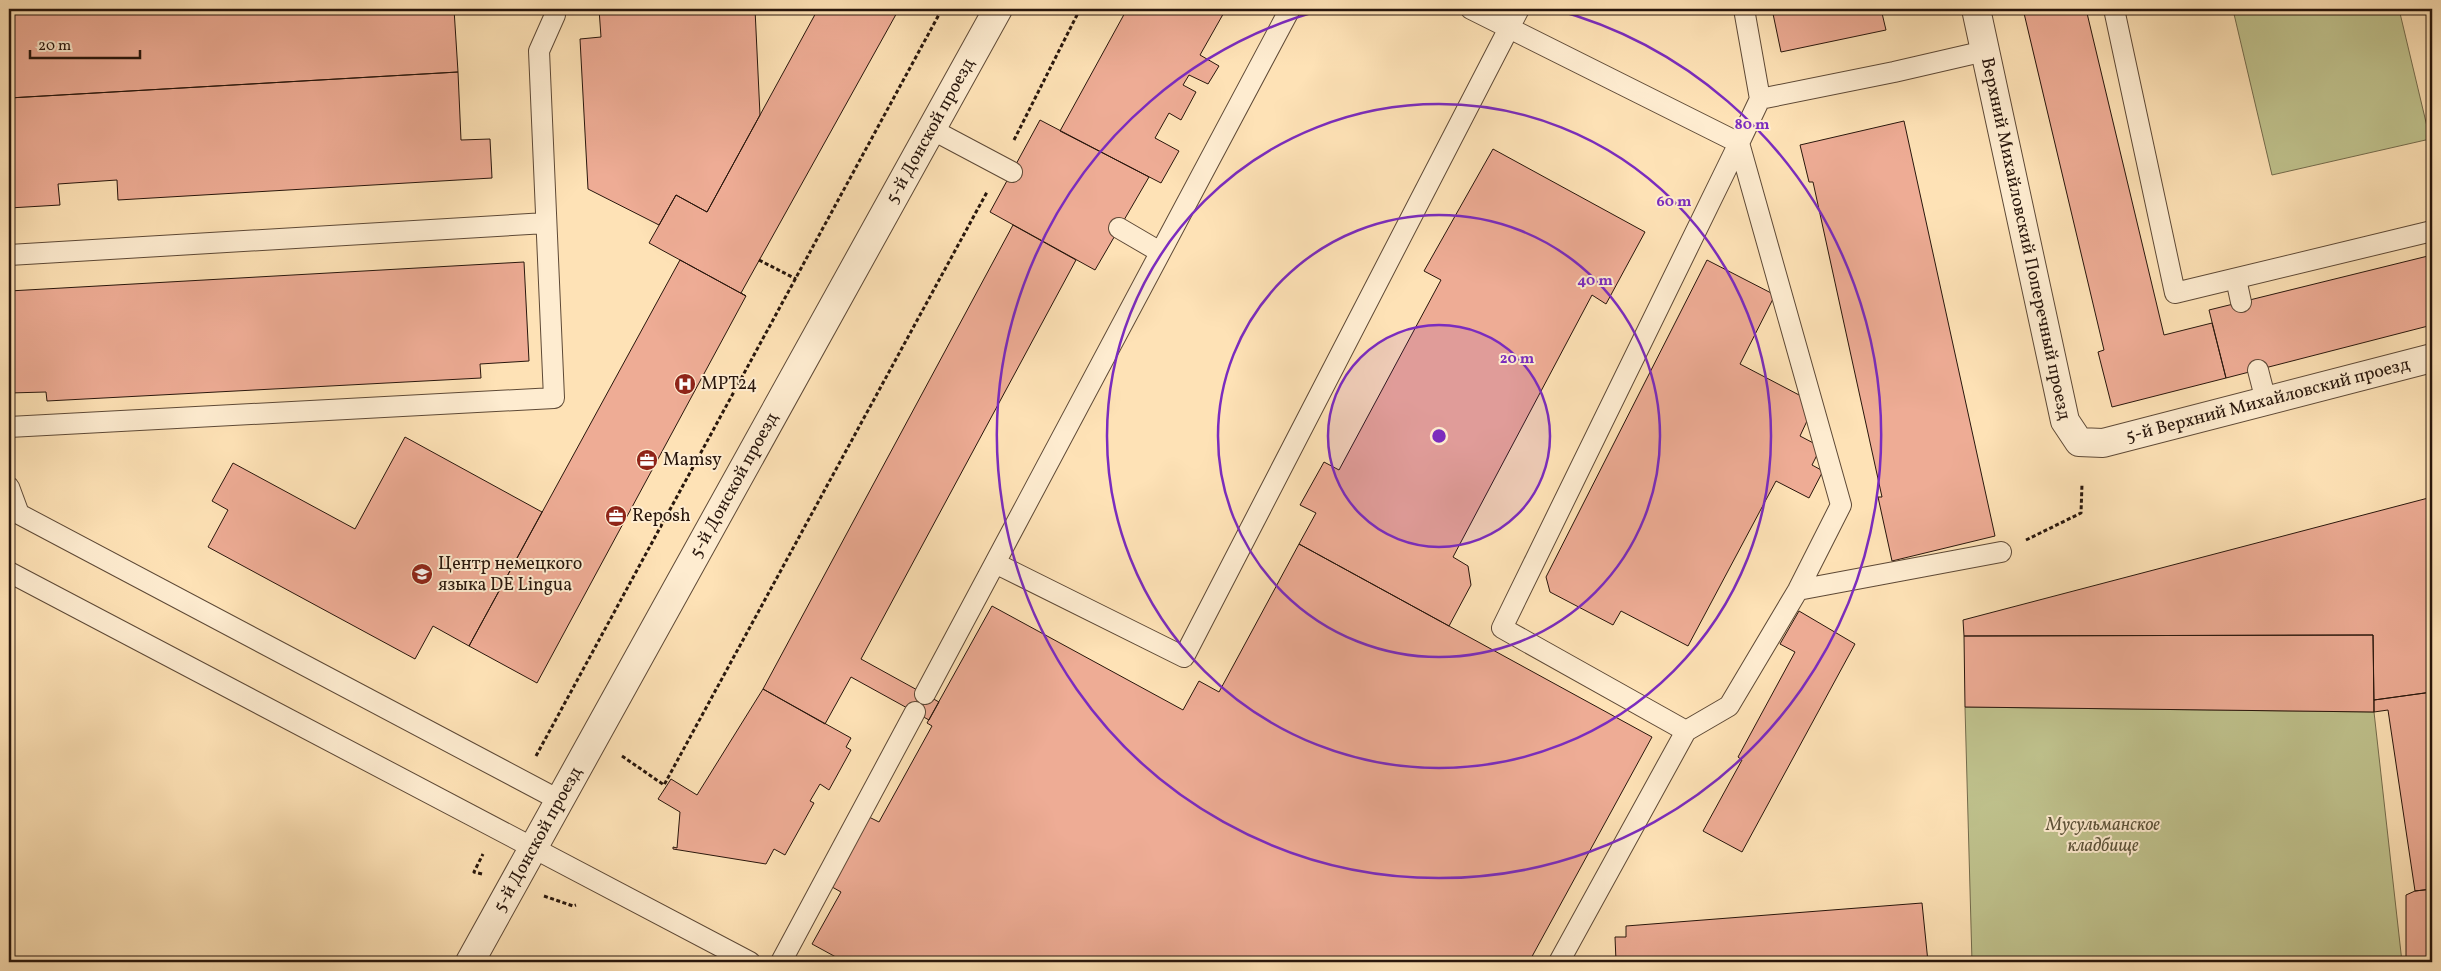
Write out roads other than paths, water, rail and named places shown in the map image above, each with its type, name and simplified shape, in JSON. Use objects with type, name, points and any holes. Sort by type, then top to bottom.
[{"type":"street","name":"5-й Донской проезд","points":[[470,962],[997,9]]},
{"type":"street","name":"Верхний Михайловский Поперечный проезд","points":[[1976,9],[2065,421],[2080,442],[2103,443]]},
{"type":"street","name":"5-й Верхний Михайловский проезд","points":[[2103,443],[2432,358]]},
{"type":"lane","points":[[9,427],[554,398],[539,51],[555,16],[555,9]]},
{"type":"lane","points":[[925,694],[1290,9]]},
{"type":"lane","points":[[1471,9],[1738,144],[1841,505],[1798,590],[1729,706],[1686,731],[1558,962]]},
{"type":"lane","points":[[994,563],[1184,657],[1519,9]]},
{"type":"lane","points":[[1686,731],[1502,628],[1760,98],[1744,9]]},
{"type":"lane","points":[[2114,9],[2175,293],[2236,280],[2432,231]]},
{"type":"lane","points":[[1760,98],[1894,72],[1985,50]]},
{"type":"lane","points":[[931,129],[1006,169]]},
{"type":"lane","points":[[9,255],[546,223]]},
{"type":"lane","points":[[1119,228],[1160,252]]},
{"type":"lane","points":[[2236,280],[2241,302]]},
{"type":"lane","points":[[2258,370],[2266,401]]},
{"type":"lane","points":[[9,487],[19,514],[524,779],[559,800]]},
{"type":"lane","points":[[1798,590],[2001,552]]},
{"type":"lane","points":[[9,572],[750,962]]},
{"type":"lane","points":[[781,962],[915,712]]},
{"type":"place","name":"МРТ24","points":[[685,384]]},
{"type":"place","name":"Mamsy","points":[[647,460]]},
{"type":"place","name":"Reposh","points":[[616,516]]},
{"type":"place","name":"Центр немецкого языка DE Lingua","points":[[422,574]]},
{"type":"park label","name":"Мусульманское кладбище","points":[[2103,835]]}]
